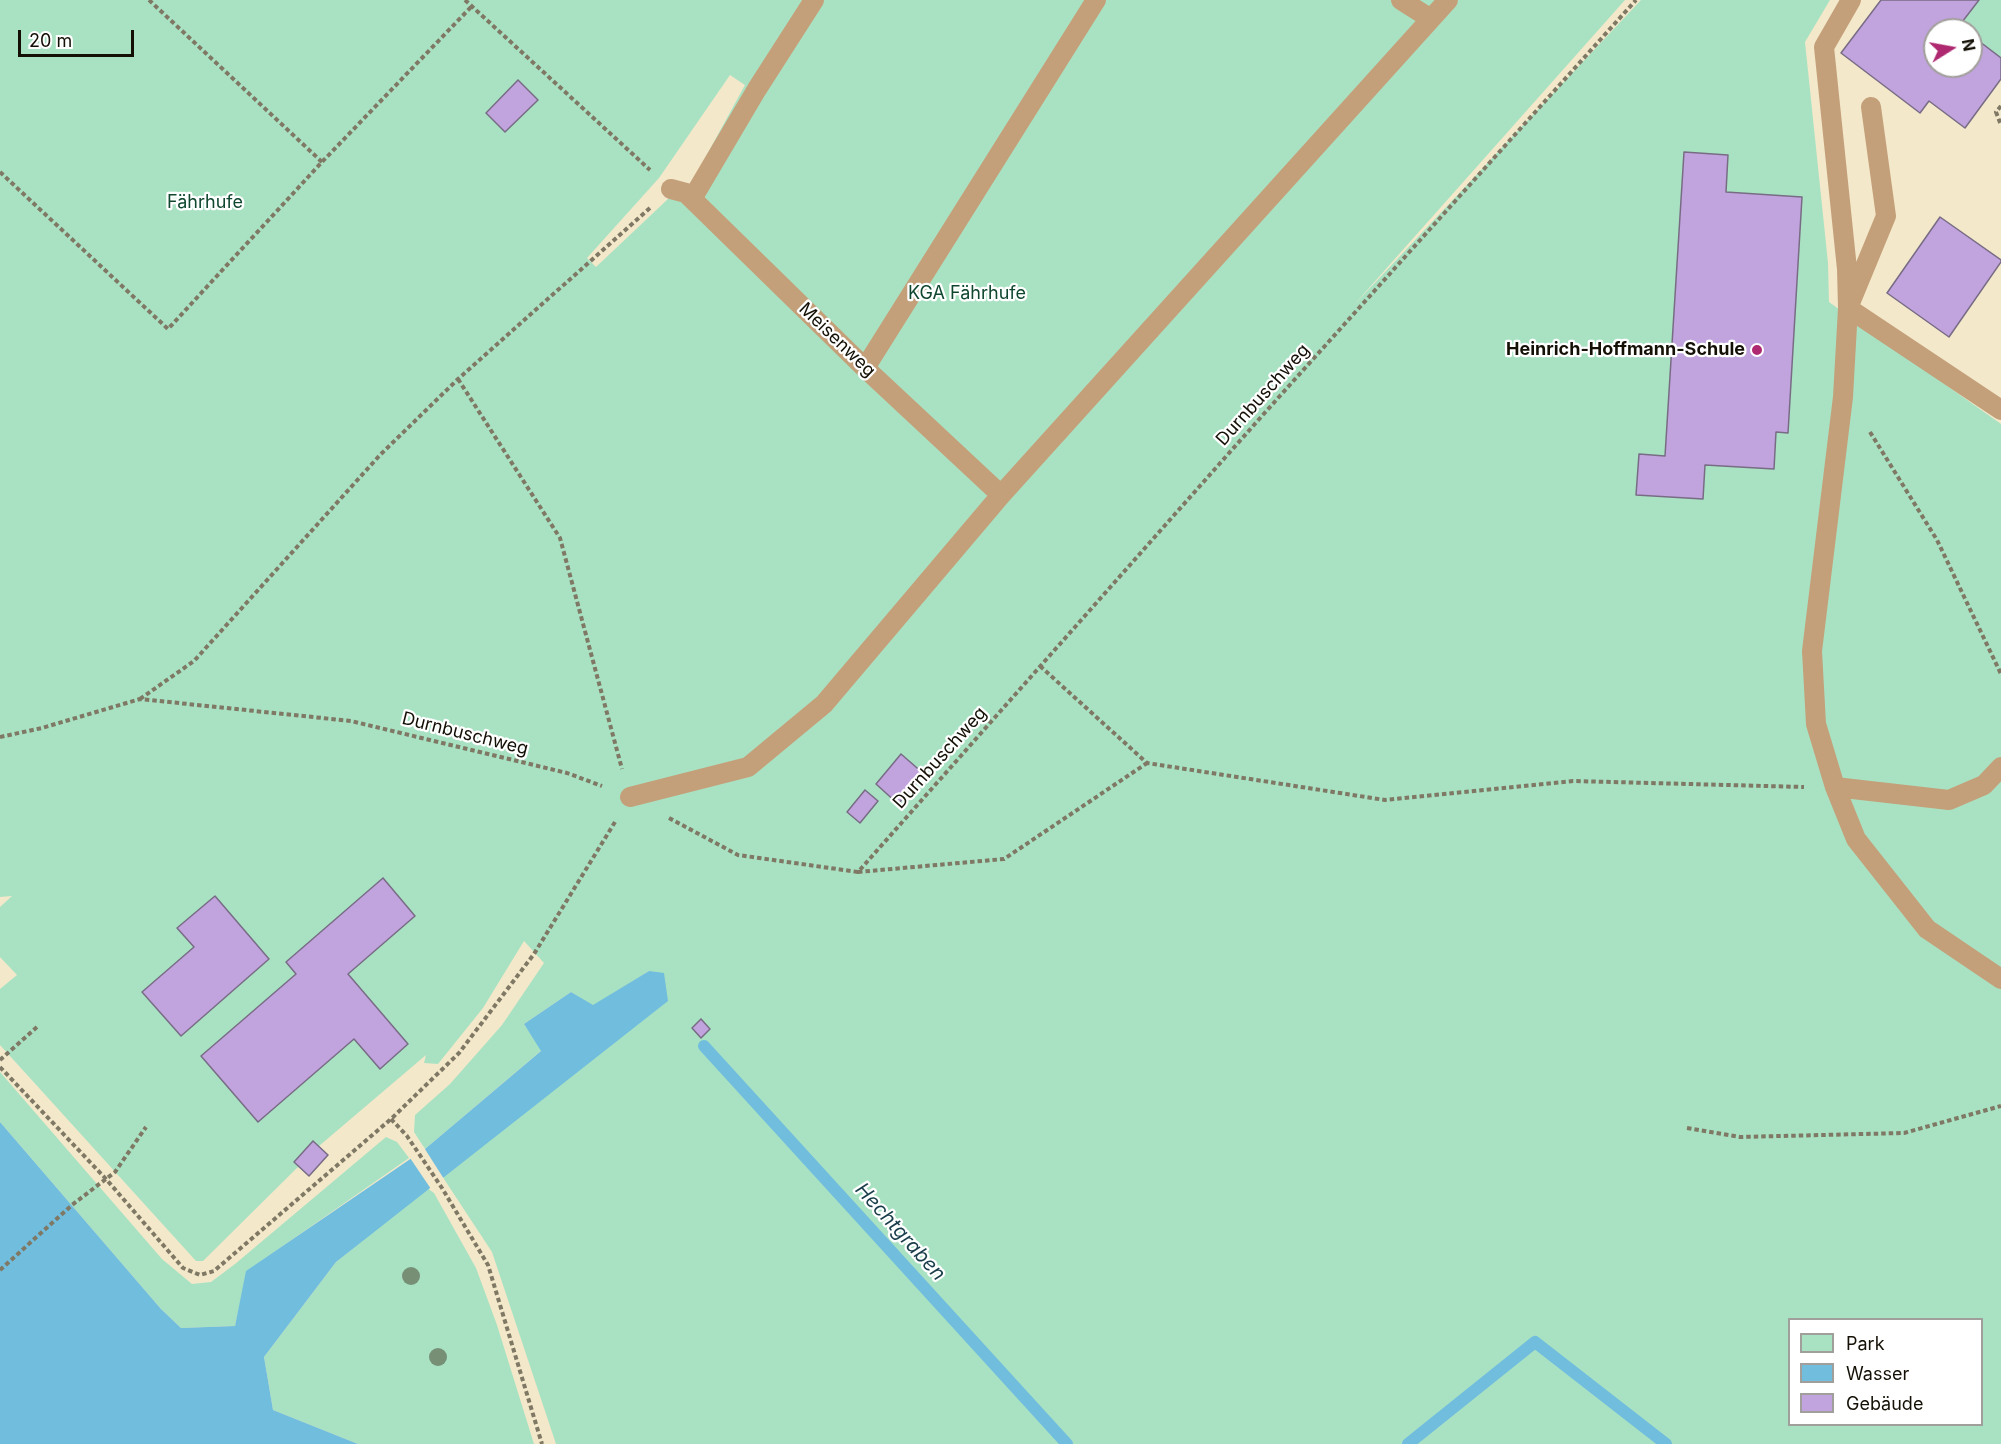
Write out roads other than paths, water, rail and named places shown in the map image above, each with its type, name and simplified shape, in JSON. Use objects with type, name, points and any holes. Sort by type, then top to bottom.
[{"type":"lane","points":[[692,200],[757,88],[814,0]]},
{"type":"lane","points":[[865,368],[1096,0]]},
{"type":"lane","points":[[1401,0],[1431,19]]},
{"type":"lane","points":[[630,797],[748,767],[824,704],[1001,495],[1448,0]]},
{"type":"lane","points":[[1851,0],[1824,47],[1847,269],[1848,308],[1843,398],[1812,651],[1816,724],[1835,788],[1856,838],[1927,928],[2001,979]]},
{"type":"lane","points":[[1848,308],[1886,216],[1871,107]]},
{"type":"lane","name":"Meisenweg","points":[[671,189],[686,193],[865,368],[1001,495]]},
{"type":"lane","points":[[1848,308],[2001,410]]},
{"type":"lane","points":[[1835,788],[1949,800],[1984,785],[2001,767]]},
{"type":"water","points":[[649,971],[664,973],[668,1001],[336,1262],[264,1357],[273,1410],[358,1444],[0,1444],[0,1122],[161,1309],[181,1328],[235,1326],[246,1271],[425,1149],[541,1051],[524,1024],[571,992],[593,1005]]},
{"type":"waterway","name":"Hechtgraben","points":[[704,1046],[1067,1444]]},
{"type":"waterway","points":[[1408,1444],[1535,1342],[1666,1444]]},
{"type":"place","name":"Heinrich-Hoffmann-Schule","points":[[1757,350]]},
{"type":"park label","name":"Fährhufe","points":[[205,203]]},
{"type":"park label","name":"KGA Fährhufe","points":[[967,294]]}]
